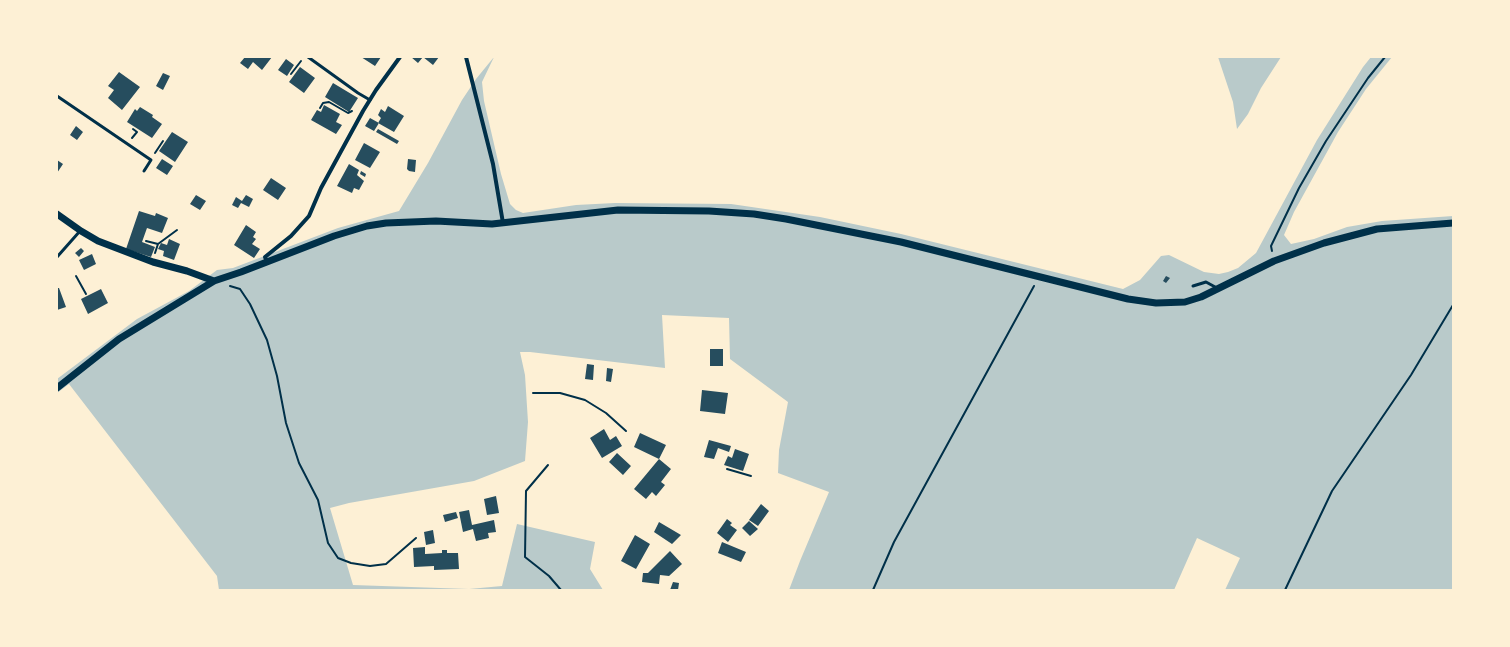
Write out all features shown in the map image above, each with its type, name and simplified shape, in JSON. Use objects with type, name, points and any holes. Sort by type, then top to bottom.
[{"type":"street","points":[[267,262],[265,257],[291,236],[309,216],[321,188],[370,100],[400,57]]},
{"type":"street","points":[[466,57],[493,164],[503,223]]},
{"type":"street","points":[[57,388],[119,339],[214,281],[334,236],[386,222],[436,221],[503,223],[618,210],[702,211],[754,214],[901,242],[1128,299],[1156,303],[1185,302],[1201,297],[1274,261],[1324,243],[1377,229],[1453,223]]},
{"type":"street","points":[[57,214],[98,241],[153,262],[197,274],[214,281]]},
{"type":"lane","points":[[308,57],[370,100]]},
{"type":"lane","points":[[57,96],[151,160],[144,171]]},
{"type":"lane","points":[[57,257],[81,231]]},
{"type":"lane","points":[[1193,286],[1206,282],[1218,288]]},
{"type":"path","points":[[1274,261],[1271,246],[1299,188],[1326,141],[1368,78],[1385,57]]},
{"type":"path","points":[[291,74],[303,59]]},
{"type":"path","points":[[320,108],[323,103],[329,102],[348,113],[352,112],[355,107]]},
{"type":"path","points":[[133,129],[137,132],[132,139],[137,142]]},
{"type":"path","points":[[151,160],[163,141]]},
{"type":"path","points":[[154,258],[158,244],[177,230]]},
{"type":"path","points":[[146,241],[158,244]]},
{"type":"path","points":[[76,276],[86,294]]},
{"type":"path","points":[[873,590],[894,542],[1033,289],[1037,276]]},
{"type":"path","points":[[214,281],[240,289],[259,322],[267,340],[277,376],[286,423],[299,463],[318,500],[328,543],[338,558],[351,563],[370,566],[386,564],[416,538]]},
{"type":"path","points":[[1285,590],[1332,491],[1411,375],[1453,305]]},
{"type":"path","points":[[533,393],[560,393],[585,400],[606,413],[626,431]]},
{"type":"path","points":[[548,465],[526,491],[525,557],[549,576],[561,590]]},
{"type":"path","points":[[727,469],[751,476]]},
{"type":"shaded area","points":[[494,57],[482,82],[484,101],[501,174],[510,204],[516,210],[523,213],[576,205],[615,203],[731,204],[820,217],[901,234],[1123,289],[1140,280],[1161,256],[1169,255],[1204,272],[1219,274],[1238,268],[1256,253],[1317,140],[1363,67],[1371,57],[1392,57],[1366,89],[1338,132],[1294,212],[1284,235],[1291,244],[1314,239],[1347,227],[1382,221],[1453,216],[1453,590],[1225,590],[1240,558],[1197,538],[1174,590],[789,590],[829,492],[778,473],[779,450],[788,402],[730,359],[729,318],[662,315],[665,368],[520,352],[525,375],[528,422],[525,461],[474,481],[349,503],[330,508],[353,585],[469,589],[502,586],[517,524],[595,542],[590,569],[603,590],[219,590],[217,576],[69,384],[57,393],[57,379],[137,319],[189,291],[217,270],[233,268],[338,228],[399,211],[428,163],[462,100],[476,79]]},
{"type":"shaded area","points":[[1218,57],[1281,57],[1261,88],[1248,114],[1237,129],[1233,102]]},
{"type":"building","points":[[245,57],[272,57],[262,70],[253,62],[248,69],[240,63]]},
{"type":"building","points":[[361,57],[381,57],[375,66]]},
{"type":"building","points":[[411,57],[423,57],[418,63]]},
{"type":"building","points":[[423,57],[439,57],[433,65]]},
{"type":"building","points":[[286,59],[294,65],[287,76],[278,70]]},
{"type":"building","points":[[300,67],[315,78],[304,93],[289,82]]},
{"type":"building","points":[[119,72],[140,87],[122,110],[108,98],[114,90],[108,86]]},
{"type":"building","points":[[163,73],[170,76],[163,90],[156,86]]},
{"type":"building","points":[[333,83],[358,98],[349,112],[325,97]]},
{"type":"building","points":[[324,105],[340,114],[336,122],[342,125],[336,134],[311,120],[317,110],[321,112]]},
{"type":"building","points":[[388,106],[404,116],[394,132],[378,123],[381,118],[378,115],[381,109],[385,112]]},
{"type":"building","points":[[140,107],[153,115],[152,117],[162,124],[152,138],[127,122],[135,109],[137,111]]},
{"type":"building","points":[[370,118],[379,123],[374,131],[365,126]]},
{"type":"building","points":[[76,126],[83,132],[77,140],[70,135]]},
{"type":"building","points":[[378,129],[399,141],[397,144],[376,132]]},
{"type":"building","points":[[172,132],[188,142],[175,162],[159,151]]},
{"type":"building","points":[[364,143],[380,152],[370,168],[355,160]]},
{"type":"building","points":[[162,159],[173,166],[167,175],[156,168]]},
{"type":"building","points":[[408,159],[416,160],[415,172],[407,169]]},
{"type":"building","points":[[57,160],[63,164],[57,173]]},
{"type":"building","points":[[349,164],[359,170],[357,175],[364,181],[359,190],[354,188],[352,193],[337,186]]},
{"type":"building","points":[[361,171],[366,174],[365,177],[360,174]]},
{"type":"building","points":[[271,178],[286,188],[278,200],[263,190]]},
{"type":"building","points":[[196,195],[206,201],[200,210],[190,204]]},
{"type":"building","points":[[246,195],[253,199],[249,207],[241,203],[238,208],[232,205],[236,197],[242,201]]},
{"type":"building","points":[[139,211],[155,216],[156,213],[168,218],[162,233],[147,228],[142,242],[155,247],[151,257],[126,249]]},
{"type":"building","points":[[246,225],[256,232],[253,237],[256,239],[252,244],[260,249],[254,258],[234,245]]},
{"type":"building","points":[[169,239],[180,244],[174,260],[163,256],[164,251],[158,249],[161,243],[167,245]]},
{"type":"building","points":[[81,248],[84,251],[79,257],[75,253]]},
{"type":"building","points":[[92,254],[96,264],[84,270],[79,260]]},
{"type":"building","points":[[1166,276],[1170,278],[1166,283],[1163,281]]},
{"type":"building","points":[[57,288],[59,288],[66,307],[57,310]]},
{"type":"building","points":[[101,289],[108,303],[88,314],[81,299]]},
{"type":"building","points":[[710,349],[723,349],[723,366],[710,366]]},
{"type":"building","points":[[587,364],[594,365],[593,380],[585,379]]},
{"type":"building","points":[[607,368],[613,369],[611,382],[606,381]]},
{"type":"building","points":[[702,390],[728,393],[725,414],[700,411]]},
{"type":"building","points":[[604,429],[610,440],[616,436],[622,446],[602,458],[590,438]]},
{"type":"building","points":[[640,433],[666,445],[659,459],[634,447]]},
{"type":"building","points":[[709,440],[731,446],[729,452],[718,448],[714,459],[704,457]]},
{"type":"building","points":[[735,449],[749,454],[743,471],[724,465],[728,456],[732,458]]},
{"type":"building","points":[[617,453],[631,466],[623,475],[609,462]]},
{"type":"building","points":[[659,459],[671,469],[661,482],[665,485],[656,496],[652,492],[646,499],[634,489]]},
{"type":"building","points":[[496,496],[499,513],[487,515],[484,499]]},
{"type":"building","points":[[761,504],[769,511],[758,526],[749,520]]},
{"type":"building","points":[[469,510],[472,525],[494,520],[496,532],[488,533],[489,538],[476,541],[473,529],[463,532],[459,512]]},
{"type":"building","points":[[456,512],[458,518],[445,522],[443,515]]},
{"type":"building","points":[[727,519],[732,523],[730,525],[737,530],[728,542],[717,533]]},
{"type":"building","points":[[749,521],[758,529],[750,536],[742,528]]},
{"type":"building","points":[[659,522],[681,535],[672,544],[654,532]]},
{"type":"building","points":[[433,530],[435,543],[426,545],[424,532]]},
{"type":"building","points":[[635,535],[650,544],[636,569],[621,561]]},
{"type":"building","points":[[722,542],[746,552],[741,562],[718,553]]},
{"type":"building","points":[[425,547],[425,554],[442,553],[442,550],[447,550],[447,553],[458,553],[459,569],[434,570],[434,566],[414,567],[413,548]]},
{"type":"building","points":[[670,551],[682,564],[669,576],[660,575],[659,584],[642,582],[643,573],[648,573]]},
{"type":"building","points":[[673,582],[679,583],[678,590],[670,590]]}]
